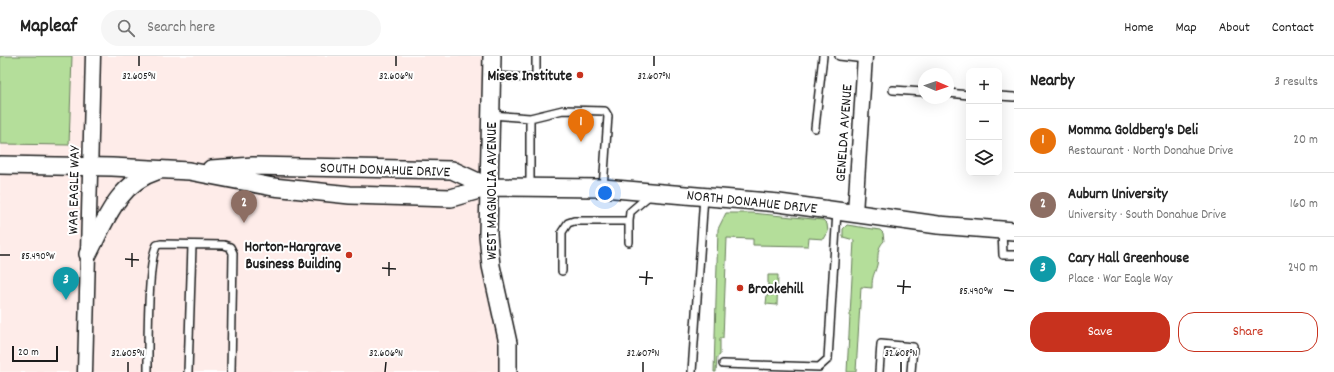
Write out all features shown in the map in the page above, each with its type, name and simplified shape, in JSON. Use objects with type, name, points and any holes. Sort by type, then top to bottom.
[{"type":"street","name":"WAR EAGLE WAY","points":[[85,372],[93,56]]},
{"type":"street","name":"WEST MAGNOLIA AVENUE","points":[[492,56],[488,234],[491,266],[508,343],[508,372]]},
{"type":"street","name":"GENELDA AVENUE","points":[[855,213],[865,58]]},
{"type":"street","name":"SOUTH DONAHUE DRIVE","points":[[0,165],[189,171],[273,187],[350,195],[451,198],[489,187]]},
{"type":"street","name":"SOUTH DONAHUE DRIVE","points":[[189,171],[253,166],[452,170],[489,187]]},
{"type":"street","points":[[88,254],[109,211],[122,194],[135,181],[147,174],[162,169]]},
{"type":"street","name":"NORTH DONAHUE DRIVE","points":[[489,187],[603,188],[654,191],[855,213],[938,225],[1008,231]]},
{"type":"lane","points":[[492,76],[536,78],[536,56]]},
{"type":"lane","points":[[815,128],[823,56]]},
{"type":"lane","points":[[839,56],[865,58]]},
{"type":"lane","points":[[893,90],[918,92]]},
{"type":"lane","points":[[954,94],[966,95]]},
{"type":"lane","points":[[1002,96],[1014,97]]},
{"type":"lane","points":[[490,116],[530,118],[563,110],[605,111],[608,116],[603,188]]},
{"type":"lane","points":[[530,118],[530,188]]},
{"type":"lane","points":[[629,242],[630,212],[654,191]]},
{"type":"lane","points":[[692,372],[704,196]]},
{"type":"lane","points":[[723,364],[819,367],[828,359],[837,211]]},
{"type":"lane","points":[[562,271],[562,232],[568,224],[574,221],[630,222]]},
{"type":"lane","points":[[1008,231],[1003,255],[1014,255]]},
{"type":"lane","points":[[148,372],[153,250],[157,245],[161,244],[224,245],[230,247],[233,253],[231,372]]},
{"type":"lane","points":[[188,372],[192,245]]},
{"type":"lane","points":[[879,372],[881,344],[913,347],[911,372]]},
{"type":"shaded area","points":[[0,56],[492,56],[490,150],[508,372],[0,372]]},
{"type":"green space","points":[[0,56],[72,56],[69,145],[0,144]]},
{"type":"green space","points":[[726,213],[752,213],[823,220],[827,224],[828,232],[824,239],[809,238],[808,246],[753,245],[753,239],[727,238],[723,338],[720,338],[720,355],[717,357],[716,372],[714,372],[718,229]]},
{"type":"green space","points":[[847,225],[880,230],[883,233],[884,241],[879,250],[872,288],[861,287],[856,372],[847,372],[854,240],[843,237],[843,229]]},
{"type":"green space","points":[[768,275],[778,275],[777,305],[766,304],[767,295],[773,295],[773,286],[768,285]]},
{"type":"place","name":"Mises Institute","points":[[580,75]]},
{"type":"place","name":"Momma Goldberg's Deli","points":[[581,142]]},
{"type":"place","name":"Auburn University","points":[[244,223]]},
{"type":"place","name":"Horton-Hargrave Business Building","points":[[349,255]]},
{"type":"place","name":"Brookehill","points":[[740,288]]},
{"type":"place","name":"Cary Hall Greenhouse","points":[[66,300]]}]
